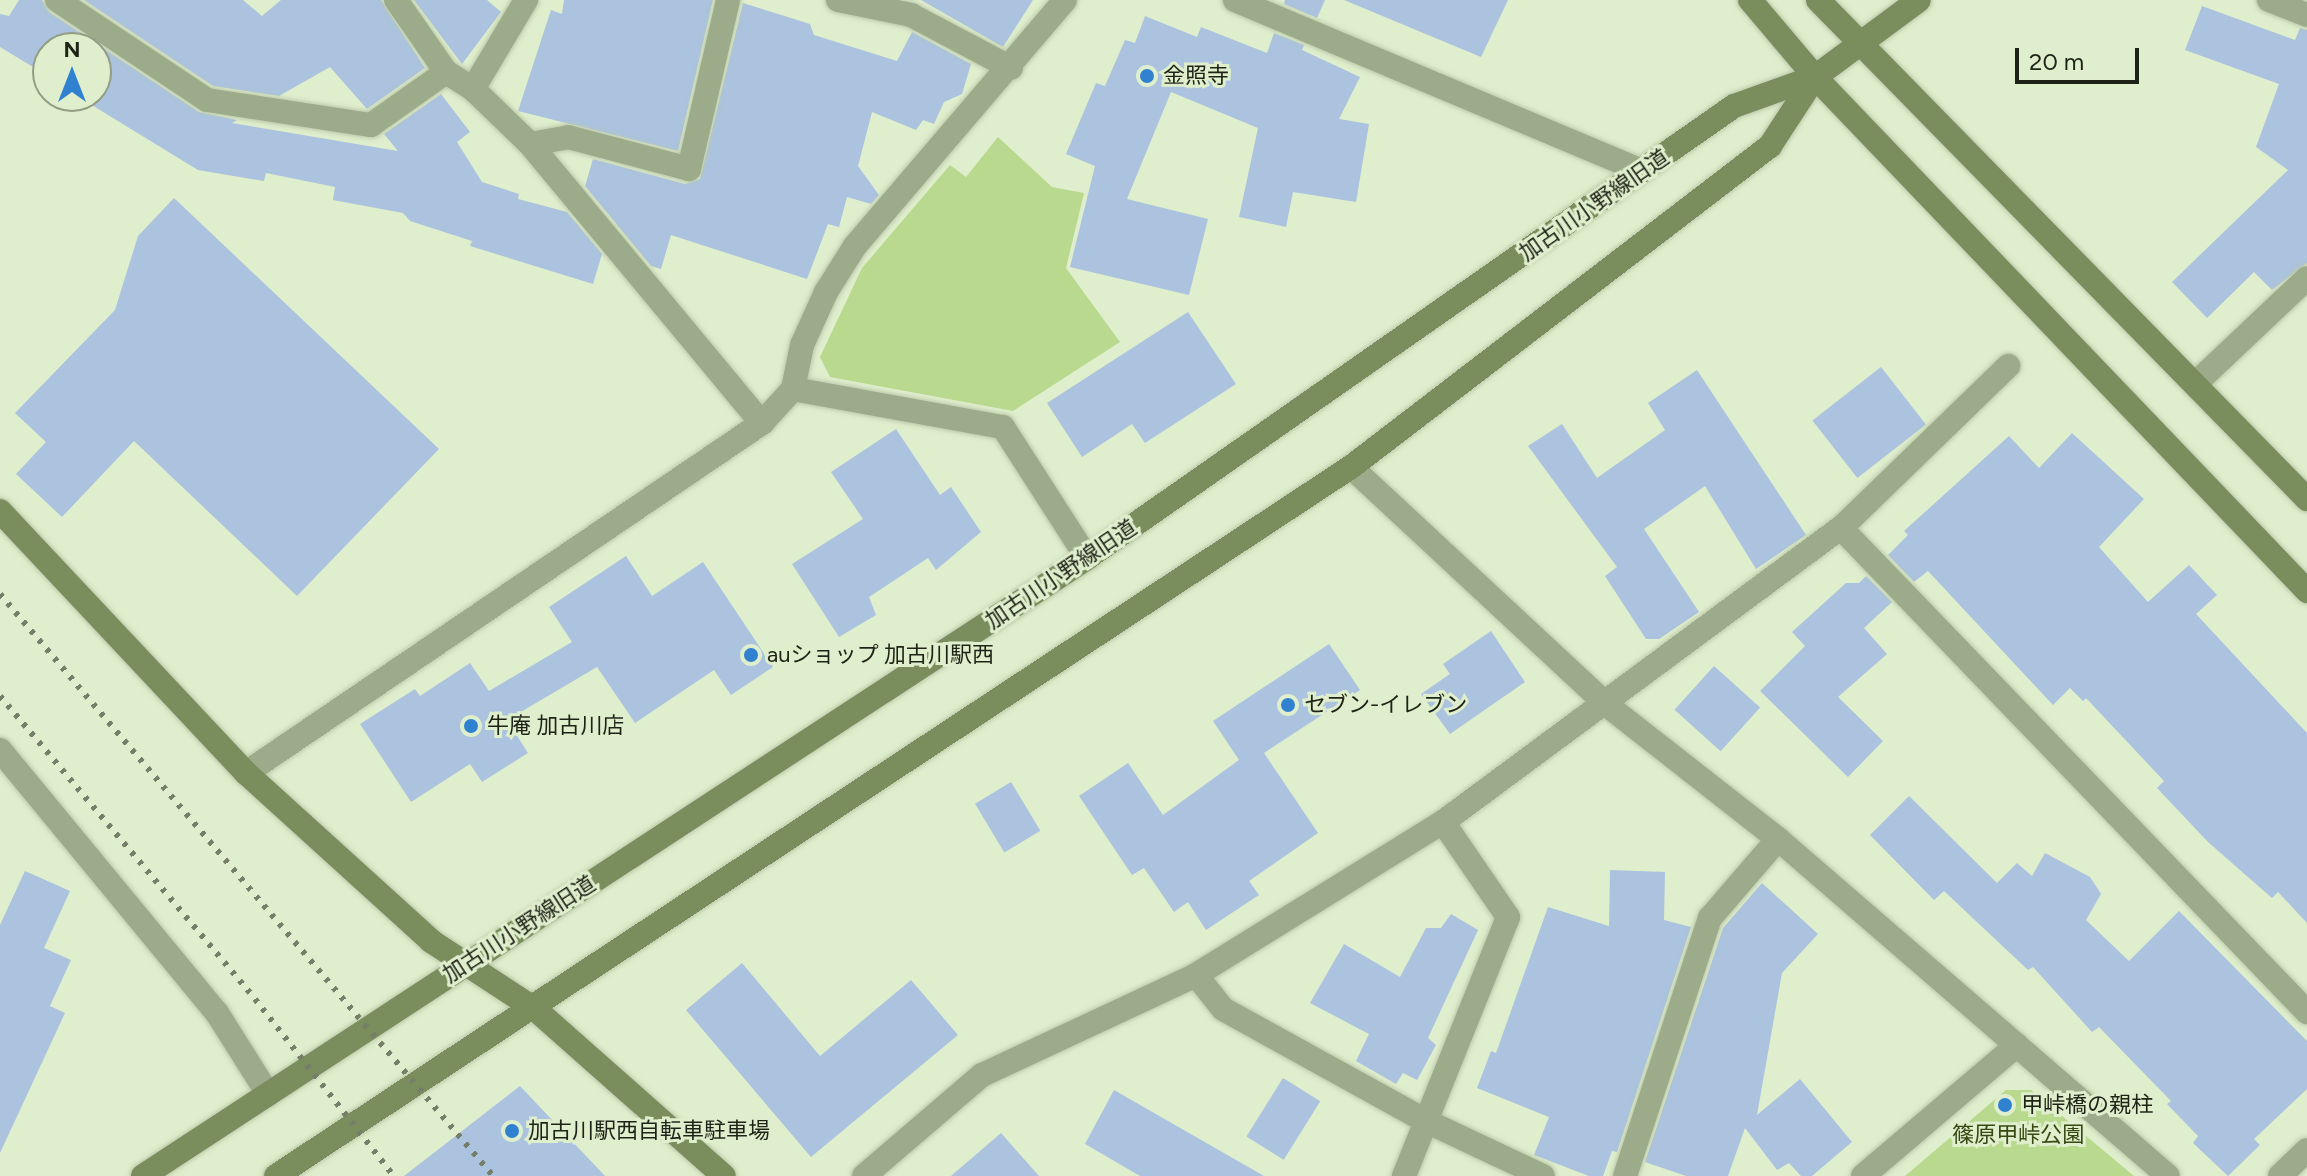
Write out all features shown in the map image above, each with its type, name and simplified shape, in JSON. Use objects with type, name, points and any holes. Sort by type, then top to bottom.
[{"type":"street","points":[[57,0],[207,100],[371,125],[446,72]]},
{"type":"street","points":[[396,0],[446,72],[473,89],[530,144],[762,423]]},
{"type":"street","points":[[473,89],[526,0]]},
{"type":"street","points":[[530,144],[568,137],[689,169],[728,0]]},
{"type":"street","points":[[838,0],[912,7],[1011,68]]},
{"type":"street","points":[[246,773],[762,423],[793,389],[802,345],[826,292],[855,246],[1011,68],[1065,0]]},
{"type":"street","points":[[1235,0],[1641,171]]},
{"type":"street","points":[[1750,0],[1815,77],[2307,591]]},
{"type":"street","points":[[1818,0],[2307,499]]},
{"type":"street","name":"加古川小野線旧道","points":[[143,1176],[1087,558],[1734,106],[1815,77],[1919,0]]},
{"type":"street","points":[[2269,0],[2307,15]]},
{"type":"street","name":"加古川小野線旧道","points":[[276,1176],[535,1009],[1351,467],[1770,146],[1815,77]]},
{"type":"street","points":[[2195,384],[2307,278]]},
{"type":"street","points":[[864,1176],[982,1075],[1196,975],[1443,822],[1607,705],[1841,528],[2008,366]]},
{"type":"street","points":[[793,389],[1003,427],[1087,558]]},
{"type":"street","points":[[1351,467],[1607,705],[1778,839],[2168,1176]]},
{"type":"street","points":[[0,511],[246,773],[431,941],[535,1009],[724,1176]]},
{"type":"street","points":[[1841,528],[2307,1012]]},
{"type":"street","points":[[0,750],[217,1013],[268,1094]]},
{"type":"street","points":[[1404,1176],[1508,917],[1443,822]]},
{"type":"street","points":[[1625,1176],[1710,918],[1778,839]]},
{"type":"street","points":[[1196,975],[1223,1009],[1426,1121],[1543,1176]]},
{"type":"street","points":[[1863,1176],[2017,1045]]},
{"type":"street","points":[[2280,1176],[2307,1150]]},
{"type":"green space","points":[[998,137],[1052,187],[1084,193],[1066,268],[1120,342],[1013,411],[830,377],[820,357],[862,268],[950,165],[966,177]]},
{"type":"green space","name":"篠原甲峠公園","points":[[2006,1090],[2031,1090],[2134,1176],[1905,1176]]},
{"type":"building","points":[[19,0],[42,0],[49,12],[79,32],[32,32],[32,66],[0,47],[0,14],[9,16]]},
{"type":"building","points":[[84,0],[243,0],[262,16],[281,0],[381,0],[425,68],[367,109],[330,67],[279,96],[213,86]]},
{"type":"building","points":[[414,0],[487,0],[501,12],[462,64]]},
{"type":"building","points":[[564,0],[713,0],[678,151],[518,111],[551,10],[562,14]]},
{"type":"building","points":[[921,0],[1033,0],[1003,47]]},
{"type":"building","points":[[1285,0],[1325,0],[1317,18],[1284,4]]},
{"type":"building","points":[[1344,0],[1508,0],[1481,57]]},
{"type":"building","points":[[743,3],[810,24],[814,35],[897,61],[912,32],[971,64],[962,94],[944,102],[934,124],[923,120],[916,130],[872,112],[858,166],[879,195],[871,204],[847,197],[839,227],[828,224],[807,279],[671,235],[661,269],[651,266],[585,186],[593,159],[685,184],[700,179]]},
{"type":"building","points":[[2202,6],[2295,40],[2300,28],[2307,30],[2307,263],[2272,290],[2254,272],[2207,318],[2172,282],[2288,170],[2256,147],[2279,84],[2185,50]]},
{"type":"building","points":[[1145,16],[1197,37],[1201,27],[1267,53],[1274,33],[1304,45],[1302,50],[1360,77],[1339,119],[1369,124],[1356,202],[1293,192],[1286,227],[1239,217],[1258,128],[1171,92],[1127,199],[1208,219],[1189,295],[1070,267],[1095,166],[1066,154],[1096,83],[1105,86],[1125,40],[1135,43]]},
{"type":"building","points":[[112,54],[199,112],[237,120],[232,123],[398,151],[384,134],[441,94],[470,132],[457,142],[482,182],[519,194],[518,199],[567,212],[602,254],[593,284],[470,246],[472,241],[410,221],[403,213],[333,200],[335,187],[266,173],[264,181],[198,170],[103,112],[112,112]]},
{"type":"building","points":[[174,198],[439,449],[297,596],[134,441],[62,517],[16,474],[46,442],[15,413],[115,310],[138,236]]},
{"type":"building","points":[[1188,312],[1236,384],[1145,443],[1132,424],[1082,457],[1047,403]]},
{"type":"building","points":[[1881,367],[1926,425],[1857,478],[1812,421]]},
{"type":"building","points":[[1697,370],[1806,535],[1756,569],[1705,486],[1644,529],[1699,612],[1659,639],[1646,639],[1605,576],[1617,567],[1528,446],[1562,424],[1597,478],[1665,430],[1648,403]]},
{"type":"building","points":[[896,429],[940,495],[951,487],[981,532],[936,570],[928,558],[869,597],[876,615],[839,637],[792,564],[863,519],[831,472]]},
{"type":"building","points":[[2072,433],[2144,499],[2099,547],[2148,602],[2189,565],[2217,595],[2196,614],[2307,733],[2307,923],[2278,892],[2272,898],[2208,842],[2157,788],[2164,781],[2086,698],[2083,701],[2070,688],[2053,705],[1928,571],[1914,582],[1888,555],[1908,535],[1904,531],[2009,436],[2039,468]]},
{"type":"building","points":[[626,556],[652,596],[703,562],[773,667],[731,695],[714,670],[635,723],[597,667],[507,720],[528,753],[482,782],[470,764],[411,802],[360,724],[415,689],[420,696],[470,663],[489,691],[572,642],[549,607]]},
{"type":"building","points":[[1866,576],[1892,602],[1864,628],[1887,654],[1838,697],[1883,741],[1848,777],[1760,691],[1805,646],[1792,632],[1846,583],[1859,583]]},
{"type":"building","points":[[1491,631],[1525,682],[1450,734],[1421,694],[1450,674],[1443,664]]},
{"type":"building","points":[[1329,644],[1360,690],[1264,753],[1318,833],[1249,881],[1259,895],[1206,930],[1188,902],[1174,912],[1144,868],[1132,875],[1079,796],[1128,763],[1163,815],[1239,760],[1213,721]]},
{"type":"building","points":[[1714,666],[1760,707],[1721,751],[1675,710]]},
{"type":"building","points":[[1011,782],[1040,831],[1004,852],[975,804]]},
{"type":"building","points":[[1909,796],[1997,883],[2017,863],[2032,876],[2045,853],[2090,877],[2101,894],[2086,920],[2129,961],[2179,911],[2307,1041],[2307,1089],[2254,1139],[2260,1145],[2228,1176],[2193,1143],[2198,1136],[2167,1104],[2171,1101],[2099,1027],[2092,1032],[2033,967],[2028,970],[1944,891],[1934,900],[1870,835]]},
{"type":"building","points":[[1610,870],[1665,872],[1664,920],[1691,927],[1617,1152],[1612,1151],[1603,1176],[1589,1176],[1534,1155],[1549,1117],[1477,1088],[1491,1051],[1496,1053],[1548,907],[1609,926]]},
{"type":"building","points":[[25,871],[70,891],[44,948],[71,960],[50,1006],[65,1013],[0,1153],[0,925]]},
{"type":"building","points":[[1762,883],[1818,934],[1782,973],[1757,1115],[1800,1079],[1852,1142],[1812,1176],[1801,1176],[1789,1163],[1777,1170],[1745,1128],[1728,1176],[1686,1176],[1645,1162],[1723,928]]},
{"type":"building","points":[[1451,914],[1478,930],[1428,1038],[1436,1045],[1417,1080],[1403,1073],[1396,1084],[1356,1061],[1369,1034],[1310,1003],[1344,944],[1400,977],[1426,928],[1441,928]]},
{"type":"building","points":[[742,963],[820,1056],[911,980],[958,1035],[811,1157],[686,1010]]},
{"type":"building","points":[[1283,1078],[1320,1101],[1284,1160],[1246,1137]]},
{"type":"building","name":"加古川駅西自転車駐車場","points":[[520,1086],[605,1176],[404,1176]]},
{"type":"building","points":[[1114,1090],[1264,1176],[1140,1176],[1085,1144]]},
{"type":"building","points":[[1001,1133],[1039,1176],[951,1176]]},
{"type":"railway","points":[[0,594],[493,1176]]},
{"type":"railway","points":[[0,696],[255,999],[394,1176]]},
{"type":"place","name":"金照寺","points":[[1147,76]]},
{"type":"place","name":"auショップ 加古川駅西","points":[[751,655]]},
{"type":"place","name":"セブン-イレブン","points":[[1288,705]]},
{"type":"place","name":"牛庵 加古川店","points":[[471,726]]},
{"type":"place","name":"甲峠橋の親柱","points":[[2005,1105]]},
{"type":"place","name":"加古川駅西自転車駐車場","points":[[512,1131]]}]
